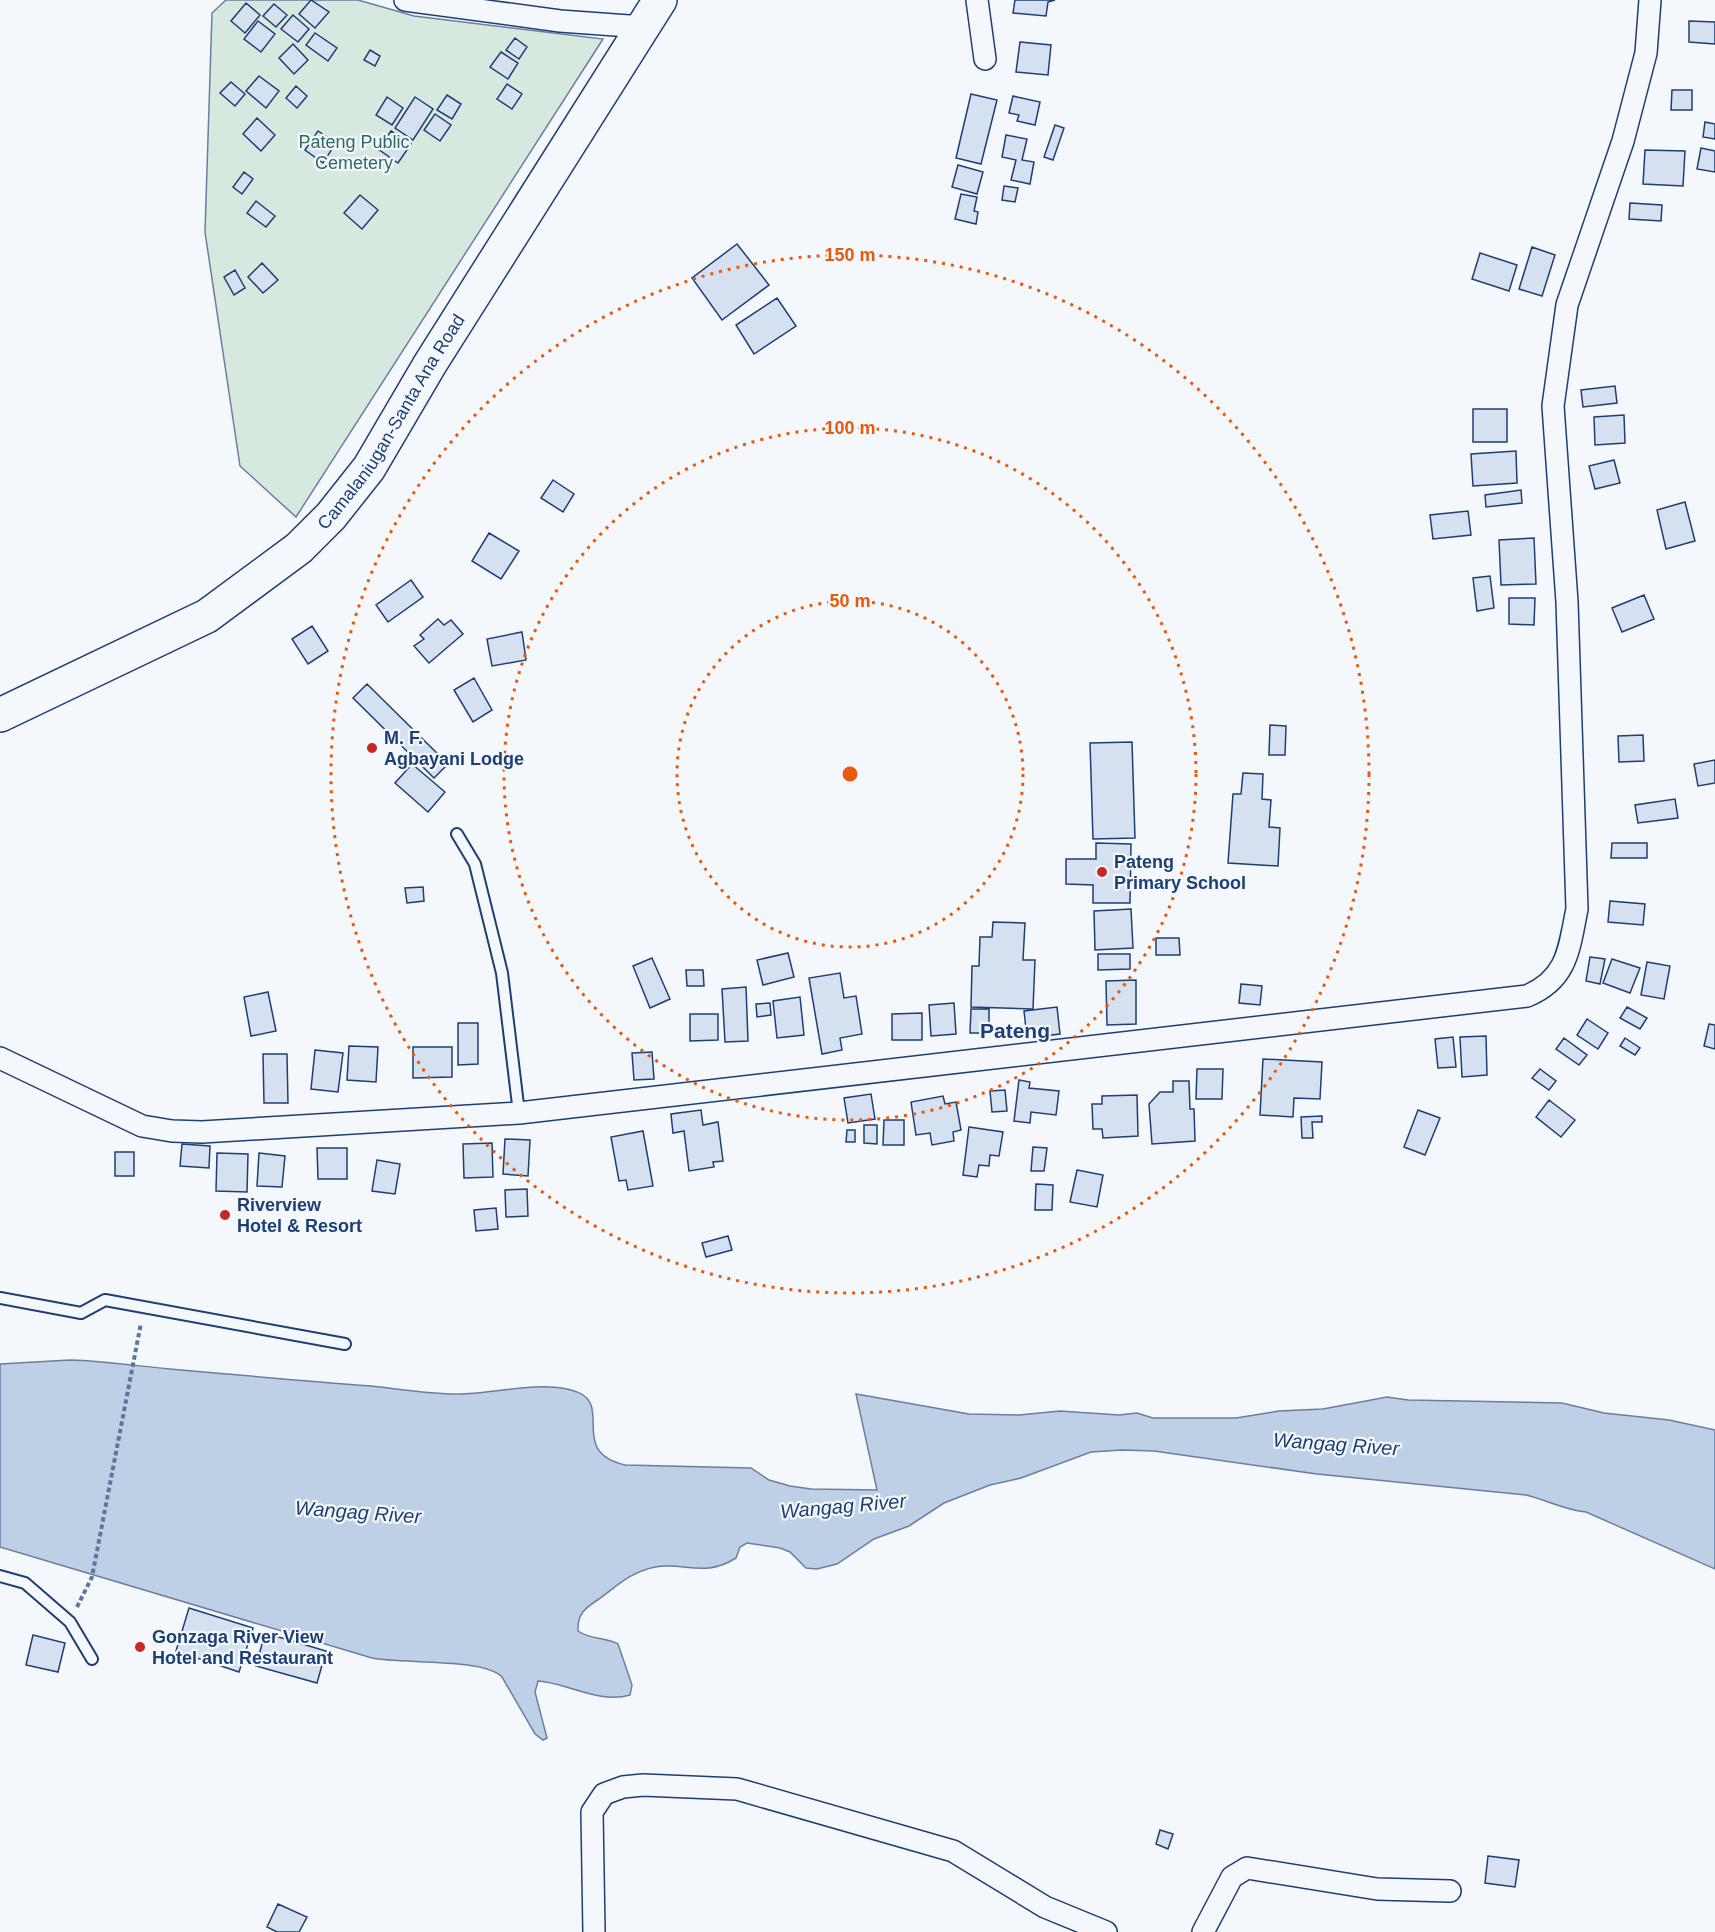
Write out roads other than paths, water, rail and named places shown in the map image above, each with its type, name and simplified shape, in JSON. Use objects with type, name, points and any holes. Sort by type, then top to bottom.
[{"type":"main road","name":"Camalaniugan-Santa Ana Road","points":[[0,715],[207,615],[299,548],[332,516],[369,468],[430,364],[660,0]]},
{"type":"street","points":[[405,0],[560,21],[643,27]]},
{"type":"street","points":[[977,0],[985,59]]},
{"type":"street","points":[[0,1058],[142,1126],[172,1131],[202,1132],[519,1113],[1527,996],[1543,989],[1553,980],[1568,953],[1577,909],[1567,602],[1553,406],[1567,305],[1623,141],[1646,53],[1650,0]]},
{"type":"street","points":[[594,1932],[592,1812],[597,1802],[612,1789],[643,1785],[738,1789],[913,1838],[953,1851],[1045,1907],[1106,1932]]},
{"type":"street","points":[[1203,1932],[1232,1877],[1247,1868],[1377,1889],[1450,1891]]},
{"type":"lane","points":[[457,834],[475,864],[502,973],[519,1113]]},
{"type":"lane","points":[[0,1298],[81,1313],[105,1300],[345,1344]]},
{"type":"lane","points":[[0,1576],[25,1583],[70,1622],[92,1659]]},
{"type":"water","name":"Wangag River","points":[[70,1360],[435,1393],[457,1394],[529,1387],[571,1390],[584,1396],[591,1404],[594,1438],[598,1449],[607,1458],[625,1465],[751,1468],[769,1480],[811,1489],[877,1490],[856,1394],[969,1414],[1019,1415],[1060,1411],[1119,1415],[1137,1413],[1153,1418],[1236,1418],[1279,1411],[1323,1409],[1387,1397],[1408,1400],[1562,1403],[1604,1413],[1669,1420],[1715,1430],[1715,1569],[1586,1512],[1526,1495],[1317,1474],[1154,1451],[1091,1452],[1021,1478],[990,1485],[944,1503],[909,1526],[874,1539],[837,1564],[817,1569],[806,1568],[790,1552],[780,1548],[747,1543],[740,1547],[736,1558],[725,1564],[704,1568],[655,1567],[632,1576],[586,1609],[578,1625],[578,1631],[583,1634],[618,1644],[632,1685],[630,1695],[607,1697],[538,1681],[535,1692],[547,1738],[543,1740],[535,1734],[502,1677],[492,1671],[461,1664],[372,1658],[0,1547],[0,1364]]},
{"type":"place","name":"M. F. Agbayani Lodge","points":[[372,748]]},
{"type":"place","name":"Pateng Primary School","points":[[1102,872]]},
{"type":"place","name":"Riverview Hotel & Resort","points":[[225,1215]]},
{"type":"place","name":"Gonzaga River View Hotel and Restaurant","points":[[140,1647]]},
{"type":"district","name":"Pateng","points":[[1015,1030]]},
{"type":"park label","name":"Pateng Public Cemetery","points":[[354,152]]}]
